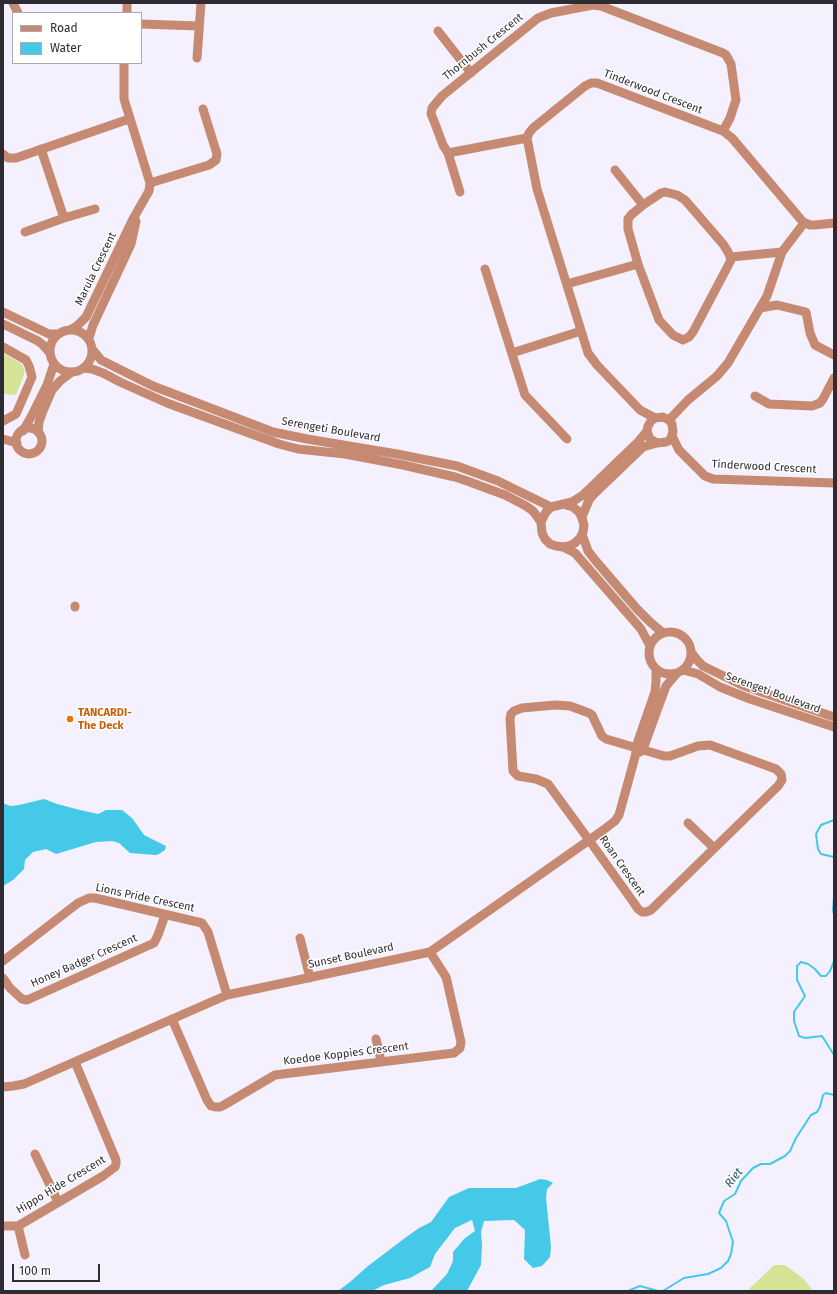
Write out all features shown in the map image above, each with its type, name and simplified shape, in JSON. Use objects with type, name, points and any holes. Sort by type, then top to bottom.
[{"type":"street","points":[[12,3],[17,12]]},
{"type":"street","points":[[197,58],[201,3]]},
{"type":"street","name":"Thornbush Crescent","points":[[448,153],[443,145],[431,110],[437,100],[538,18],[550,13],[593,5],[601,6],[723,53],[729,59],[731,64],[736,100],[730,118],[723,131]]},
{"type":"street","points":[[142,24],[199,26]]},
{"type":"street","points":[[438,31],[471,73]]},
{"type":"street","points":[[124,64],[124,99],[150,183],[209,165],[216,160],[216,150],[203,109]]},
{"type":"street","name":"Tinderwood Crescent","points":[[527,138],[529,133],[538,123],[585,86],[597,83],[723,131],[732,138],[804,223]]},
{"type":"street","points":[[3,154],[11,159],[129,119]]},
{"type":"street","points":[[460,192],[448,153],[527,138],[537,189],[588,353],[592,360],[640,410],[655,418],[663,417],[669,420],[673,428],[672,436],[666,442],[643,447],[583,495],[572,502],[551,507],[546,512],[541,522],[542,533],[550,544],[556,546],[570,546],[576,543],[582,534],[584,525],[582,517],[573,507],[566,504]]},
{"type":"street","points":[[41,149],[64,218]]},
{"type":"street","points":[[615,170],[643,205]]},
{"type":"street","name":"Marula Crescent","points":[[89,338],[114,270],[119,248],[147,196],[150,183]]},
{"type":"street","points":[[661,192],[677,194],[685,200],[723,244],[731,256],[730,262],[693,332],[689,337],[683,340],[676,338],[659,320],[638,264],[628,229],[628,222],[631,215],[643,205],[661,192]]},
{"type":"street","points":[[25,232],[95,209]]},
{"type":"street","name":"Marula Crescent","points":[[70,330],[77,326],[86,317],[114,270],[128,252],[133,238],[137,214]]},
{"type":"street","points":[[669,420],[728,363],[767,296],[782,252],[804,223],[815,225],[834,223]]},
{"type":"street","points":[[119,248],[128,252]]},
{"type":"street","points":[[731,256],[782,252]]},
{"type":"street","points":[[567,284],[638,264]]},
{"type":"street","points":[[485,269],[525,395],[567,439]]},
{"type":"street","points":[[767,296],[777,305]]},
{"type":"street","points":[[760,308],[777,305],[806,312],[810,333],[815,345],[834,355]]},
{"type":"street","points":[[3,312],[48,334],[58,334],[70,330],[82,332],[92,343],[93,350],[90,363],[83,368],[72,372],[60,381],[52,390],[39,422],[38,432]]},
{"type":"street","points":[[3,324],[38,340],[50,353],[54,364],[65,371],[72,372]]},
{"type":"street","points":[[512,353],[581,331]]},
{"type":"street","points":[[50,353],[51,343],[58,334]]},
{"type":"street","points":[[3,347],[26,360],[32,377],[16,414],[3,421]]},
{"type":"street","name":"Serengeti Boulevard","points":[[93,350],[100,360],[153,386],[273,432],[307,440],[397,454],[457,466],[498,481],[551,507]]},
{"type":"street","points":[[22,430],[30,428],[38,432],[42,438],[39,449],[36,452],[25,453],[21,450],[17,443],[19,434],[31,417],[47,385],[54,364]]},
{"type":"street","name":"Serengeti Boulevard","points":[[83,368],[103,373],[167,404],[279,444],[298,449],[345,454],[403,465],[467,481],[526,506],[533,511],[541,522]]},
{"type":"street","points":[[755,396],[769,404],[812,406],[820,403],[834,378]]},
{"type":"street","points":[[640,410],[650,438],[660,443]]},
{"type":"street","points":[[582,517],[589,500],[638,442],[655,418]]},
{"type":"street","name":"Tinderwood Crescent","points":[[672,436],[679,450],[705,476],[713,479],[834,483]]},
{"type":"street","points":[[3,439],[17,443]]},
{"type":"street","name":"Tinderwood Crescent","points":[[660,443],[679,450]]},
{"type":"street","points":[[582,534],[588,551],[595,560],[637,609],[663,633]]},
{"type":"street","points":[[563,547],[575,553],[641,629],[650,646]]},
{"type":"street","points":[[649,720],[666,686],[688,665],[691,659],[692,652],[690,645],[681,634],[674,632],[663,633],[654,639],[650,646],[648,653],[649,660],[656,669],[664,674],[670,675],[680,672]]},
{"type":"street","name":"Serengeti Boulevard","points":[[692,652],[703,666],[744,686],[834,717]]},
{"type":"street","points":[[640,748],[649,720],[655,692],[656,669]]},
{"type":"street","name":"Serengeti Boulevard","points":[[680,672],[698,674],[720,686],[750,699],[834,727]]},
{"type":"street","name":"Roan Crescent","points":[[555,705],[570,706],[589,712],[592,715],[602,736],[606,739],[640,748],[664,756],[670,756],[698,746],[710,745],[776,769],[781,774],[782,780],[778,786],[651,910],[646,912],[638,909],[548,784],[536,779],[518,776],[513,771],[511,714],[514,710],[522,708],[555,705]]},
{"type":"street","name":"Sunset Boulevard","points":[[3,1087],[24,1084],[227,995],[430,952],[615,821],[619,815],[635,757],[640,748]]},
{"type":"street","points":[[688,823],[714,848]]},
{"type":"street","name":"Lions Pride Crescent","points":[[3,961],[78,903],[89,898],[110,901],[165,915],[196,920],[204,925],[208,932],[227,995]]},
{"type":"street","name":"Honey Badger Crescent","points":[[3,978],[10,988],[22,999],[27,1000],[154,943],[165,915]]},
{"type":"street","points":[[300,938],[310,978]]},
{"type":"street","name":"Koedoe Koppies Crescent","points":[[172,1019],[207,1100],[211,1106],[215,1107],[224,1105],[275,1076],[381,1061],[454,1053],[460,1048],[461,1042],[446,976],[430,952]]},
{"type":"street","points":[[376,1039],[381,1061]]},
{"type":"street","name":"Hippo Hide Crescent","points":[[3,1226],[18,1226],[115,1168],[116,1160],[75,1062]]},
{"type":"street","points":[[35,1154],[58,1202]]},
{"type":"street","points":[[18,1226],[24,1255]]},
{"type":"green space","points":[[3,353],[22,364],[25,372],[16,395],[3,394]]},
{"type":"green space","points":[[774,1265],[785,1265],[804,1279],[812,1290],[747,1291]]},
{"type":"water","points":[[44,799],[57,804],[98,814],[106,810],[122,810],[132,818],[144,835],[166,846],[165,850],[156,855],[130,853],[119,843],[112,841],[96,842],[56,854],[46,849],[33,852],[25,860],[24,869],[13,880],[3,886],[3,803],[10,806]]},
{"type":"water","points":[[540,1179],[553,1183],[547,1189],[546,1198],[551,1247],[550,1257],[542,1266],[533,1268],[524,1259],[525,1230],[514,1220],[484,1221],[481,1232],[481,1265],[467,1291],[431,1291],[447,1274],[453,1261],[453,1252],[464,1239],[475,1231],[472,1220],[455,1228],[435,1254],[430,1267],[410,1278],[384,1285],[372,1291],[338,1291],[405,1238],[431,1222],[449,1197],[469,1188],[516,1188]]},
{"type":"waterway","name":"Riet","points":[[834,820],[821,825],[816,834],[818,849],[821,854],[834,857]]},
{"type":"waterway","name":"Riet","points":[[834,897],[834,915]]},
{"type":"waterway","name":"Riet","points":[[834,961],[826,976],[821,976],[808,964],[801,962],[797,966],[797,980],[805,996],[794,1012],[794,1021],[799,1036],[805,1038],[822,1036],[834,1055]]},
{"type":"waterway","name":"Riet","points":[[663,1291],[684,1278],[708,1274],[721,1268],[728,1261],[733,1242],[726,1221],[719,1213],[724,1201],[735,1194],[741,1181],[753,1168],[761,1164],[770,1164],[785,1156],[790,1151],[796,1138],[811,1115],[817,1112],[823,1095],[826,1093],[834,1095]]},
{"type":"waterway","name":"Riet","points":[[628,1291],[640,1286],[658,1291]]},
{"type":"place","name":"TANCARDI- The Deck","points":[[70,719]]}]
